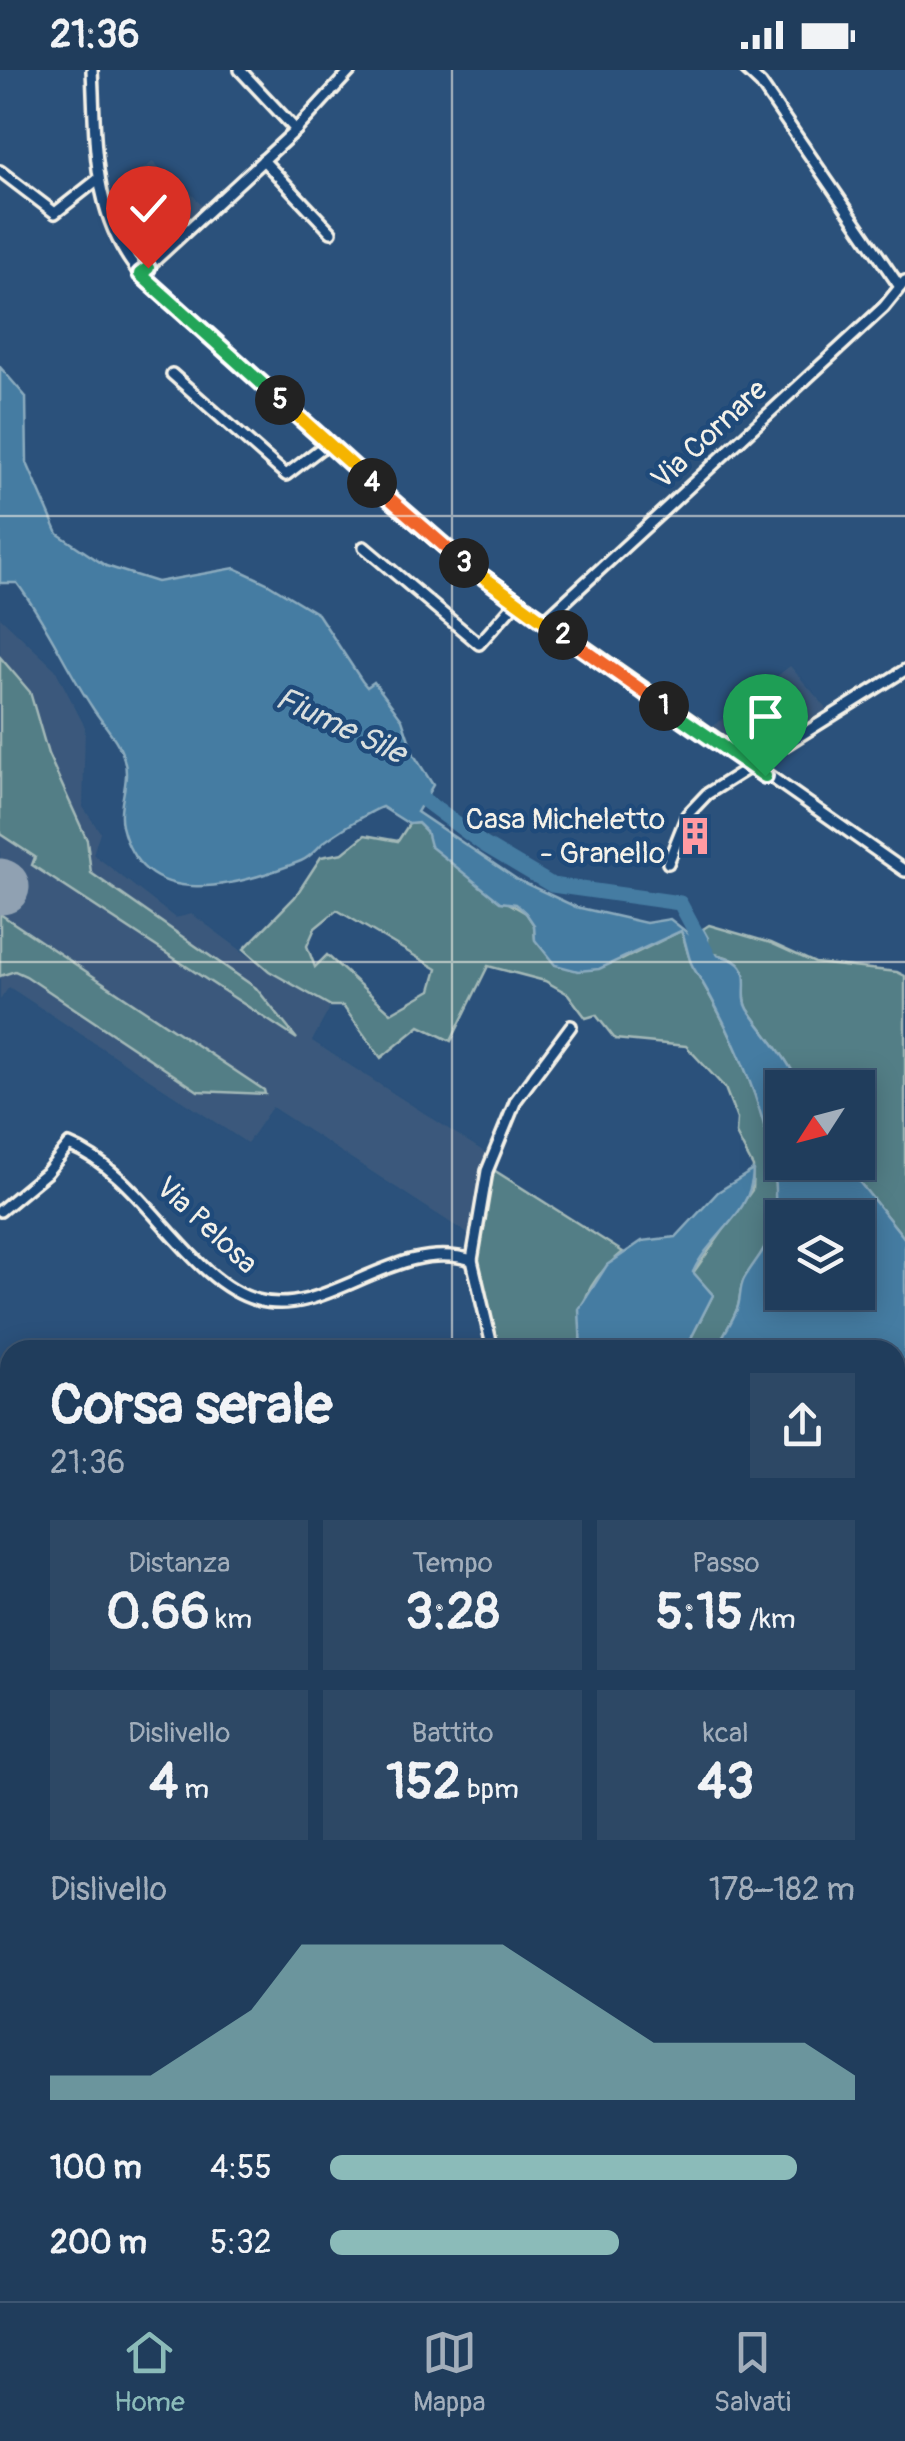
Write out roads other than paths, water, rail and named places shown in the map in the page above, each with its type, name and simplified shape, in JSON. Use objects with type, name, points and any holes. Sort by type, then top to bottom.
[{"type":"street","points":[[92,70],[98,180],[109,226],[140,274],[442,547],[905,871]]},
{"type":"street","points":[[240,70],[296,130]]},
{"type":"street","points":[[140,274],[296,130],[350,70]]},
{"type":"street","points":[[746,70],[761,84],[902,284]]},
{"type":"street","points":[[264,160],[331,232]]},
{"type":"street","points":[[0,171],[55,213],[98,180]]},
{"type":"street","name":"Via Cornare","points":[[544,621],[884,307],[902,284]]},
{"type":"street","points":[[172,374],[286,475],[328,443]]},
{"type":"street","points":[[364,547],[489,655]]},
{"type":"street","points":[[479,644],[516,602]]},
{"type":"street","points":[[668,863],[688,814],[706,794],[905,670]]},
{"type":"street","points":[[490,1340],[472,1260],[492,1152],[516,1100],[570,1026]]},
{"type":"street","name":"Via Pelosa","points":[[0,1211],[48,1172],[68,1145],[122,1178],[229,1287],[262,1302],[299,1300],[423,1255],[458,1255],[472,1260]]},
{"type":"water","points":[[0,367],[26,397],[27,463],[58,534],[106,566],[157,582],[235,568],[318,614],[362,681],[367,687],[374,682],[402,719],[414,755],[433,785],[417,812],[518,880],[576,907],[646,923],[670,919],[689,934],[703,929],[708,938],[708,953],[736,962],[743,970],[748,1009],[791,1070],[765,1070],[765,1129],[741,1059],[691,963],[681,931],[599,969],[578,971],[555,965],[535,940],[534,925],[526,913],[516,904],[500,902],[430,846],[426,831],[418,823],[409,824],[382,807],[336,833],[305,859],[276,870],[223,884],[172,883],[150,873],[133,854],[122,826],[124,759],[17,583],[0,583]]},
{"type":"water","points":[[753,1170],[746,1200],[693,1272],[713,1295],[690,1340],[581,1340],[579,1309],[607,1265],[642,1241],[676,1237],[718,1192]]},
{"type":"water","points":[[774,1180],[858,1180],[874,1200],[775,1200]]},
{"type":"water","points":[[875,1202],[905,1239],[905,1340],[721,1340],[737,1309],[741,1286],[765,1246],[765,1310],[875,1310]]},
{"type":"waterway","name":"Fiume Sile","points":[[408,788],[483,844],[552,885],[680,903],[717,972]]},
{"type":"place","name":"Casa Micheletto - Granello","points":[[695,836]]}]
